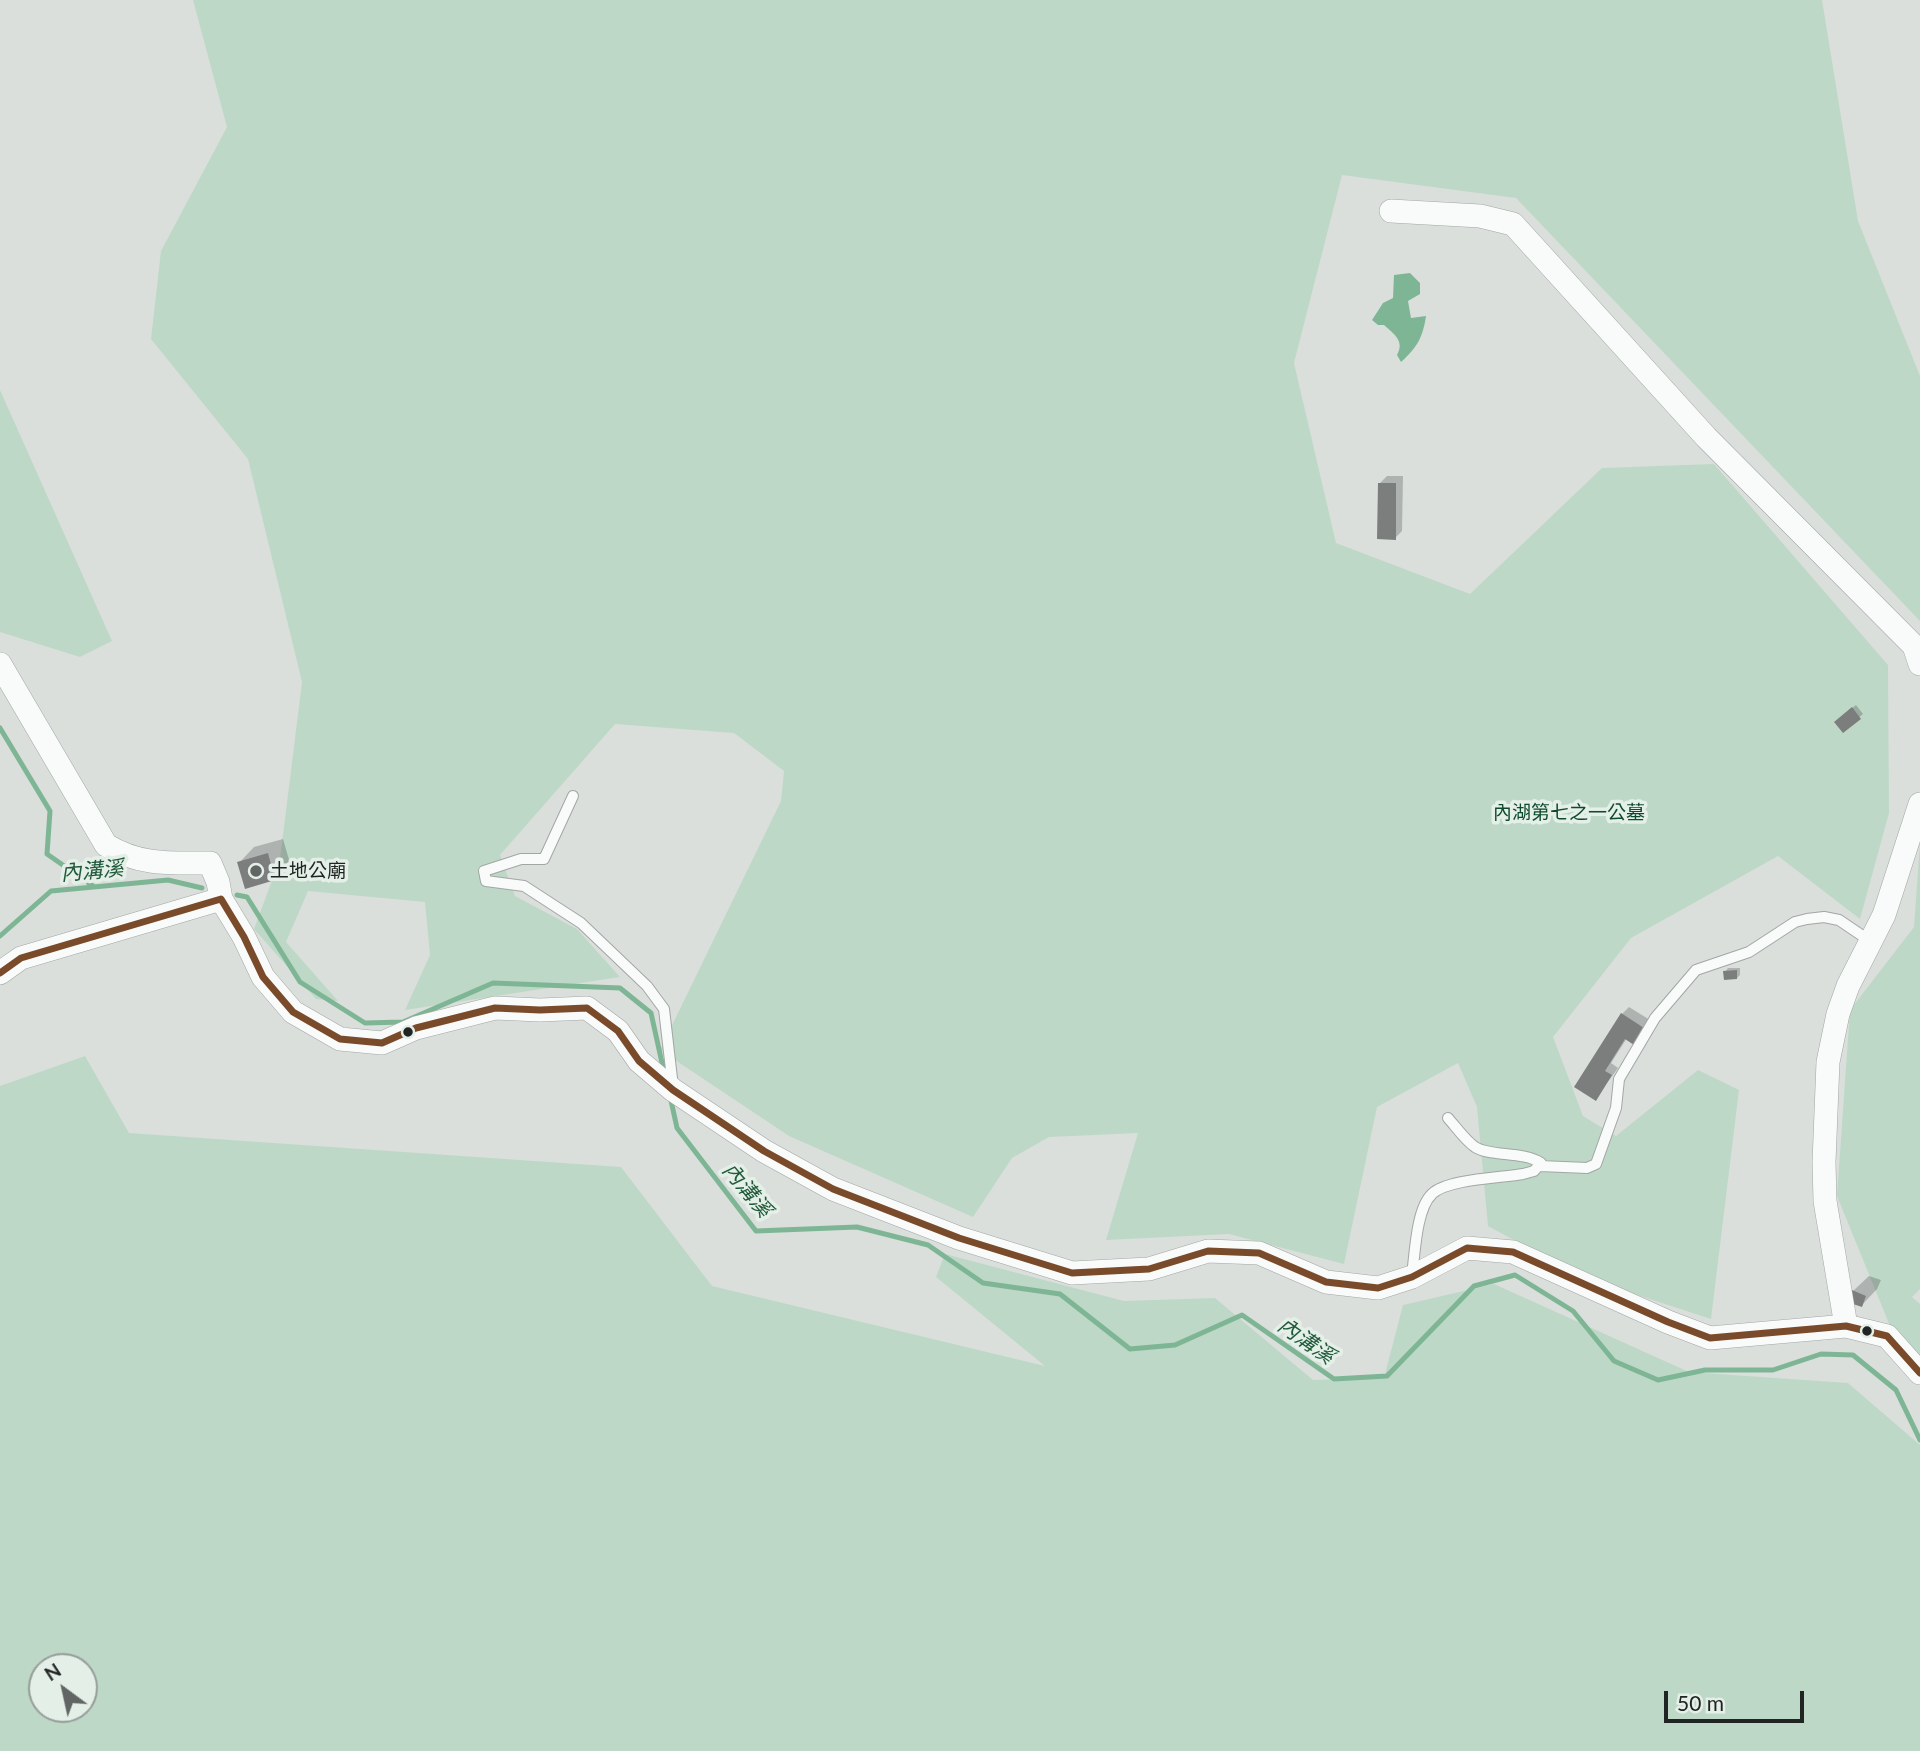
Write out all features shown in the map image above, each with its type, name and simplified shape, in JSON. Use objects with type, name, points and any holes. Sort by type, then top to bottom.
[{"type":"street","points":[[1391,211],[1480,216],[1513,224],[1706,437],[1914,646],[1920,664]]},
{"type":"street","points":[[0,664],[106,845],[124,856],[157,862],[211,863],[221,899],[244,937],[263,977],[293,1012],[340,1039],[383,1043],[416,1028],[495,1008],[587,1008],[618,1031],[639,1061],[673,1090],[764,1151],[833,1189],[959,1238],[1072,1273],[1149,1269],[1208,1251],[1259,1253],[1326,1282],[1378,1288],[1412,1278],[1466,1248],[1513,1252],[1668,1322],[1710,1338],[1846,1326],[1887,1336],[1920,1373]]},
{"type":"street","points":[[1846,1326],[1825,1201],[1828,1062],[1838,1014],[1848,986],[1884,915],[1920,804]]},
{"type":"street","points":[[0,973],[21,958],[221,899]]},
{"type":"lane","points":[[573,796],[544,859],[522,859],[484,871],[486,881],[524,886],[581,923],[647,986],[664,1009],[673,1090]]},
{"type":"lane","points":[[1412,1278],[1421,1217],[1430,1195],[1448,1186],[1523,1174],[1540,1166],[1587,1168],[1596,1164],[1616,1108],[1619,1079],[1655,1018],[1696,970],[1749,952],[1795,922],[1824,916],[1839,920],[1870,941]]},
{"type":"lane","points":[[1448,1118],[1474,1147],[1539,1160],[1540,1166]]},
{"type":"green space","name":"內湖第七之一公墓","points":[[193,0],[1822,0],[1858,221],[1920,376],[1920,621],[1516,198],[1342,175],[1294,363],[1336,543],[1470,594],[1602,468],[1714,464],[1888,665],[1889,813],[1860,919],[1778,856],[1631,938],[1553,1037],[1583,1116],[1616,1136],[1698,1070],[1739,1090],[1711,1319],[1582,1277],[1488,1226],[1477,1107],[1458,1063],[1377,1107],[1344,1264],[1229,1234],[1106,1240],[1138,1133],[1049,1137],[1012,1158],[973,1217],[789,1136],[660,1050],[781,801],[784,771],[734,733],[615,724],[500,855],[515,896],[577,929],[620,977],[405,1010],[430,955],[425,902],[308,891],[286,942],[338,1001],[316,999],[254,929],[280,859],[302,682],[248,459],[151,339],[161,251],[227,127]]},
{"type":"green space","points":[[0,390],[112,641],[80,657],[0,632]]},
{"type":"green space","points":[[1920,843],[1920,1289],[1912,1297],[1920,1304],[1920,1358],[1890,1326],[1837,1196],[1850,1010],[1914,927]]},
{"type":"green space","points":[[85,1056],[129,1133],[621,1167],[712,1286],[1045,1366],[936,1277],[945,1254],[1124,1301],[1215,1298],[1313,1380],[1384,1378],[1403,1305],[1494,1284],[1689,1372],[1848,1383],[1920,1445],[1920,1751],[0,1751],[0,1086]]},
{"type":"shaded area","points":[[1410,273],[1420,283],[1420,294],[1408,301],[1411,318],[1426,316],[1418,342],[1401,362],[1397,355],[1400,346],[1397,338],[1384,325],[1378,325],[1372,320],[1383,303],[1393,298],[1394,275]]},
{"type":"building","points":[[1378,483],[1396,483],[1396,540],[1377,539]]},
{"type":"building","points":[[1852,707],[1861,719],[1843,733],[1834,722]]},
{"type":"building","name":"土地公廟","points":[[268,853],[275,880],[245,889],[237,862]]},
{"type":"building","points":[[1737,970],[1737,979],[1724,980],[1723,971]]},
{"type":"building","points":[[1621,1013],[1644,1028],[1634,1045],[1625,1039],[1605,1071],[1612,1075],[1596,1101],[1574,1087]]},
{"type":"building","points":[[1852,1290],[1866,1296],[1862,1307],[1847,1302]]},
{"type":"waterway","points":[[0,728],[50,811],[47,854],[93,886]]},
{"type":"waterway","name":"內溝溪","points":[[0,936],[51,891],[168,880],[202,888]]},
{"type":"waterway","name":"內溝溪","points":[[237,895],[247,897],[300,982],[365,1023],[403,1022],[493,983],[620,988],[651,1013],[664,1072]]},
{"type":"waterway","name":"內溝溪","points":[[670,1096],[677,1128],[756,1231],[857,1227],[928,1245],[983,1283],[1060,1294],[1130,1349],[1175,1345],[1242,1315],[1334,1379],[1387,1376],[1474,1286],[1515,1275],[1573,1311],[1614,1361],[1658,1380],[1705,1370],[1773,1370],[1821,1354],[1853,1355],[1896,1390],[1920,1440]]},
{"type":"transit line","points":[[0,973],[21,958],[221,899],[244,937],[263,977],[293,1012],[340,1039],[382,1043],[416,1028],[495,1008],[587,1008],[618,1031],[639,1061],[673,1090],[764,1151],[833,1189],[959,1238],[1072,1273],[1149,1269],[1208,1251],[1259,1253],[1326,1282],[1378,1288],[1412,1277],[1467,1248],[1513,1252],[1668,1322],[1710,1338],[1846,1326],[1887,1336],[1920,1373]]},
{"type":"place","name":"土地公廟","points":[[256,871]]}]
